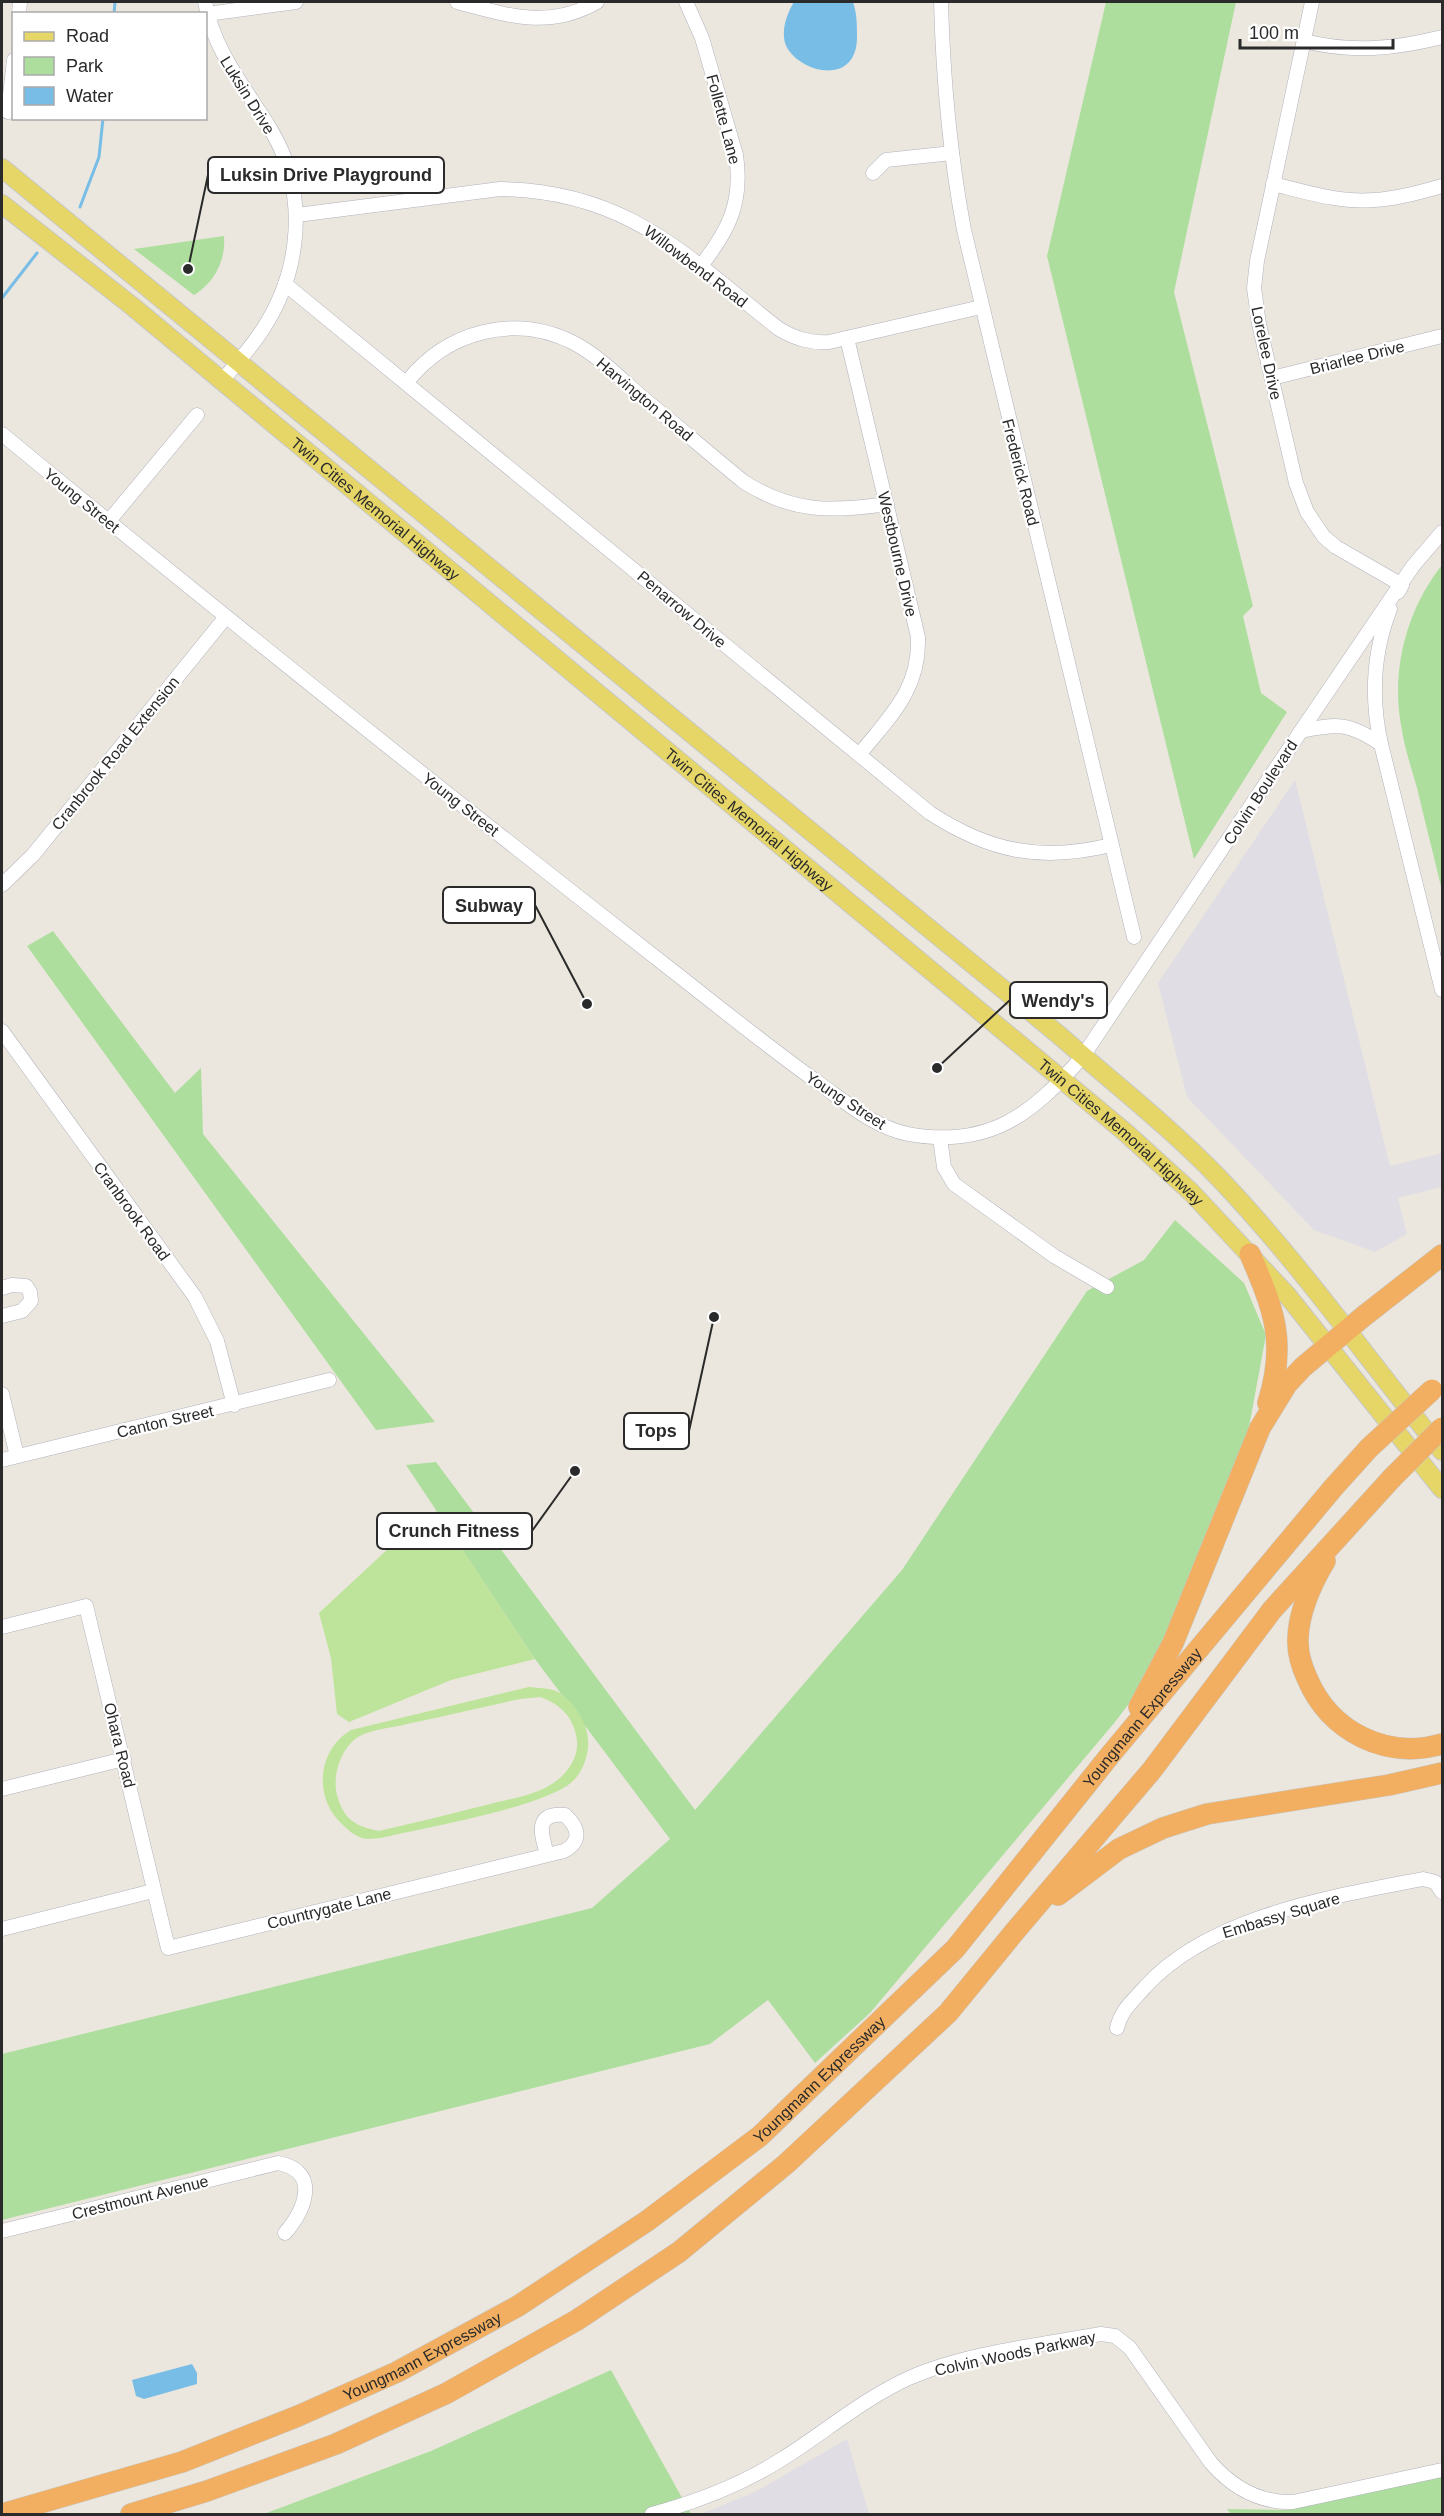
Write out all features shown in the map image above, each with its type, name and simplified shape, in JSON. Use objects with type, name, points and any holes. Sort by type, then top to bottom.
[{"type":"highway","points":[[1111,1754],[1173,1643],[1260,1428],[1276,1372],[1278,1348],[1275,1319],[1250,1254]]},
{"type":"highway","points":[[1260,1428],[1287,1384],[1347,1329],[1443,1255]]},
{"type":"highway","name":"Youngmann Expressway","points":[[2,2514],[182,2462],[298,2416],[397,2372],[518,2306],[647,2221],[760,2136],[955,1949],[1111,1754],[1333,1488],[1369,1448],[1437,1386]]},
{"type":"highway","points":[[131,2514],[207,2491],[336,2444],[447,2393],[576,2320],[679,2252],[786,2164],[948,2013],[1152,1770],[1272,1610],[1347,1525],[1443,1428]]},
{"type":"highway","points":[[1347,1525],[1322,1566],[1303,1610],[1299,1626],[1300,1658],[1311,1686],[1328,1713],[1341,1726],[1358,1736],[1395,1749],[1428,1748],[1443,1744]]},
{"type":"highway","points":[[1016,1930],[1119,1849],[1163,1828],[1207,1814],[1389,1785],[1443,1773]]},
{"type":"main road","points":[[2,155],[33,193]]},
{"type":"main road","name":"Twin Cities Memorial Highway","points":[[2,168],[1083,1056],[1217,1176],[1280,1246],[1443,1451]]},
{"type":"main road","name":"Twin Cities Memorial Highway","points":[[2,204],[132,306],[931,969],[969,1004],[1062,1080],[1191,1192],[1250,1254],[1329,1347],[1443,1489]]},
{"type":"street","points":[[206,8],[296,2]]},
{"type":"street","points":[[457,2],[501,15],[537,19],[573,12],[597,2]]},
{"type":"street","name":"Follette Lane","points":[[686,2],[702,38],[736,155],[738,170],[737,200],[733,215],[723,236],[700,267]]},
{"type":"street","name":"Frederick Road","points":[[941,2],[942,50],[958,201],[981,307],[1134,937]]},
{"type":"street","name":"Lorelee Drive","points":[[1312,2],[1257,261],[1254,288],[1259,324],[1300,498],[1315,525],[1336,547],[1402,585]]},
{"type":"street","name":"Luksin Drive","points":[[206,8],[224,59],[278,144],[291,180],[297,215],[291,267],[285,284],[264,328],[221,382]]},
{"type":"street","points":[[1304,41],[1362,50],[1405,46],[1443,38]]},
{"type":"street","points":[[8,112],[12,77]]},
{"type":"street","points":[[873,173],[886,160],[952,153]]},
{"type":"street","points":[[1274,184],[1335,199],[1354,201],[1399,197],[1443,186]]},
{"type":"street","name":"Willowbend Road","points":[[297,215],[472,191],[528,189],[574,197],[627,216],[659,235],[791,336],[816,343],[981,307]]},
{"type":"street","name":"Penarrow Drive","points":[[285,284],[930,813],[965,833],[995,846],[1030,853],[1056,854],[1111,845]]},
{"type":"street","name":"Harvington Road","points":[[407,382],[442,348],[475,333],[510,328],[542,331],[559,336],[590,353],[744,482],[771,498],[798,507],[826,510],[886,504]]},
{"type":"street","name":"Briarlee Drive","points":[[1272,378],[1443,336]]},
{"type":"street","name":"Westbourne Drive","points":[[847,338],[918,637],[917,665],[906,694],[859,754]]},
{"type":"street","points":[[108,522],[197,415]]},
{"type":"street","name":"Young Street","points":[[2,434],[225,618],[784,1058],[870,1119],[906,1133],[940,1138],[976,1135],[1022,1115],[1047,1096],[1083,1056]]},
{"type":"street","name":"Colvin Boulevard","points":[[1083,1056],[1420,557],[1443,532]]},
{"type":"street","points":[[1402,585],[1386,620],[1376,664],[1375,710],[1381,744],[1443,990]]},
{"type":"street","name":"Cranbrook Road Extension","points":[[2,885],[33,855],[225,618]]},
{"type":"street","points":[[1301,731],[1342,725],[1360,730],[1381,744]]},
{"type":"street","name":"Cranbrook Road","points":[[2,1031],[6,1047],[195,1297],[217,1341],[234,1405]]},
{"type":"street","points":[[940,1138],[944,1167],[954,1184],[1054,1256],[1107,1287]]},
{"type":"street","points":[[2,1288],[12,1285],[26,1286],[31,1301],[22,1311],[2,1316]]},
{"type":"street","name":"Canton Street","points":[[2,1460],[329,1380]]},
{"type":"street","points":[[2,1394],[17,1456]]},
{"type":"street","name":"Ohara Road","points":[[2,1627],[86,1606],[153,1891]]},
{"type":"street","points":[[2,1789],[124,1760]]},
{"type":"street","name":"Countrygate Lane","points":[[153,1891],[168,1948],[547,1854]]},
{"type":"street","name":"Embassy Square","points":[[1117,2028],[1120,2015],[1157,1974],[1178,1957],[1214,1935],[1302,1907],[1423,1879],[1435,1882],[1443,1892]]},
{"type":"street","points":[[2,1929],[153,1891]]},
{"type":"street","name":"Crestmount Avenue","points":[[2,2231],[278,2163],[291,2166],[298,2172],[306,2189],[300,2211],[285,2233]]},
{"type":"street","name":"Colvin Woods Parkway","points":[[652,2514],[718,2492],[780,2461],[853,2409],[908,2378],[972,2359],[1101,2334],[1115,2336],[1130,2349],[1211,2463],[1223,2477],[1249,2495],[1278,2503],[1293,2502],[1443,2470]]},
{"type":"shaded area","points":[[1295,780],[1390,1166],[1442,1153],[1442,1187],[1398,1198],[1407,1234],[1375,1252],[1314,1230],[1187,1097],[1158,983]]},
{"type":"shaded area","points":[[847,2439],[869,2514],[701,2514],[757,2491]]},
{"type":"green space","points":[[1106,2],[1236,2],[1174,292],[1253,606],[1243,616],[1261,693],[1287,712],[1194,859],[1047,256]]},
{"type":"green space","points":[[224,236],[223,254],[218,270],[208,284],[194,295],[134,249]]},
{"type":"green space","points":[[1442,565],[1442,891],[1404,741],[1398,704],[1398,683],[1400,661],[1411,620],[1419,601]]},
{"type":"green space","points":[[53,931],[175,1093],[201,1068],[203,1134],[435,1422],[376,1430],[27,946]]},
{"type":"green space","points":[[1175,1220],[1244,1283],[1266,1335],[1249,1427],[1178,1610],[1140,1689],[1115,1722],[870,2013],[815,2063],[768,2000],[710,2044],[2,2220],[2,2054],[592,1908],[670,1839],[535,1659],[406,1465],[436,1462],[695,1810],[902,1570],[1087,1291],[1144,1260]]},
{"type":"green space","points":[[437,1511],[535,1659],[451,1680],[349,1722],[337,1714],[331,1658],[319,1613],[418,1521]]},
{"type":"green space","points":[[529,1687],[556,1691],[570,1701],[583,1721],[588,1747],[582,1769],[573,1781],[559,1791],[511,1808],[381,1838],[366,1839],[352,1833],[333,1814],[323,1789],[323,1775],[331,1750],[351,1730]],"holes":[[[540,1697],[558,1706],[568,1716],[577,1742],[576,1755],[570,1767],[547,1787],[522,1796],[379,1831],[357,1824],[343,1810],[336,1788],[339,1763],[347,1748],[363,1734],[520,1699]]]},
{"type":"green space","points":[[611,2370],[691,2514],[264,2514],[431,2451]]},
{"type":"green space","points":[[1442,2477],[1442,2514],[1231,2514],[1227,2509],[1288,2510]]},
{"type":"water","points":[[794,2],[853,2],[857,38],[854,55],[845,65],[834,70],[820,70],[796,58],[787,48],[784,27]]},
{"type":"water","points":[[192,2364],[197,2373],[197,2384],[144,2399],[136,2396],[132,2380]]},
{"type":"waterway","points":[[114,12],[115,2]]},
{"type":"waterway","points":[[80,207],[99,157],[103,120]]},
{"type":"waterway","points":[[2,298],[37,253]]},
{"type":"place","name":"Luksin Drive Playground","points":[[188,269]]},
{"type":"place","name":"Subway","points":[[587,1004]]},
{"type":"place","name":"Wendy's","points":[[937,1068]]},
{"type":"place","name":"Tops","points":[[714,1317]]},
{"type":"place","name":"Crunch Fitness","points":[[575,1471]]}]
